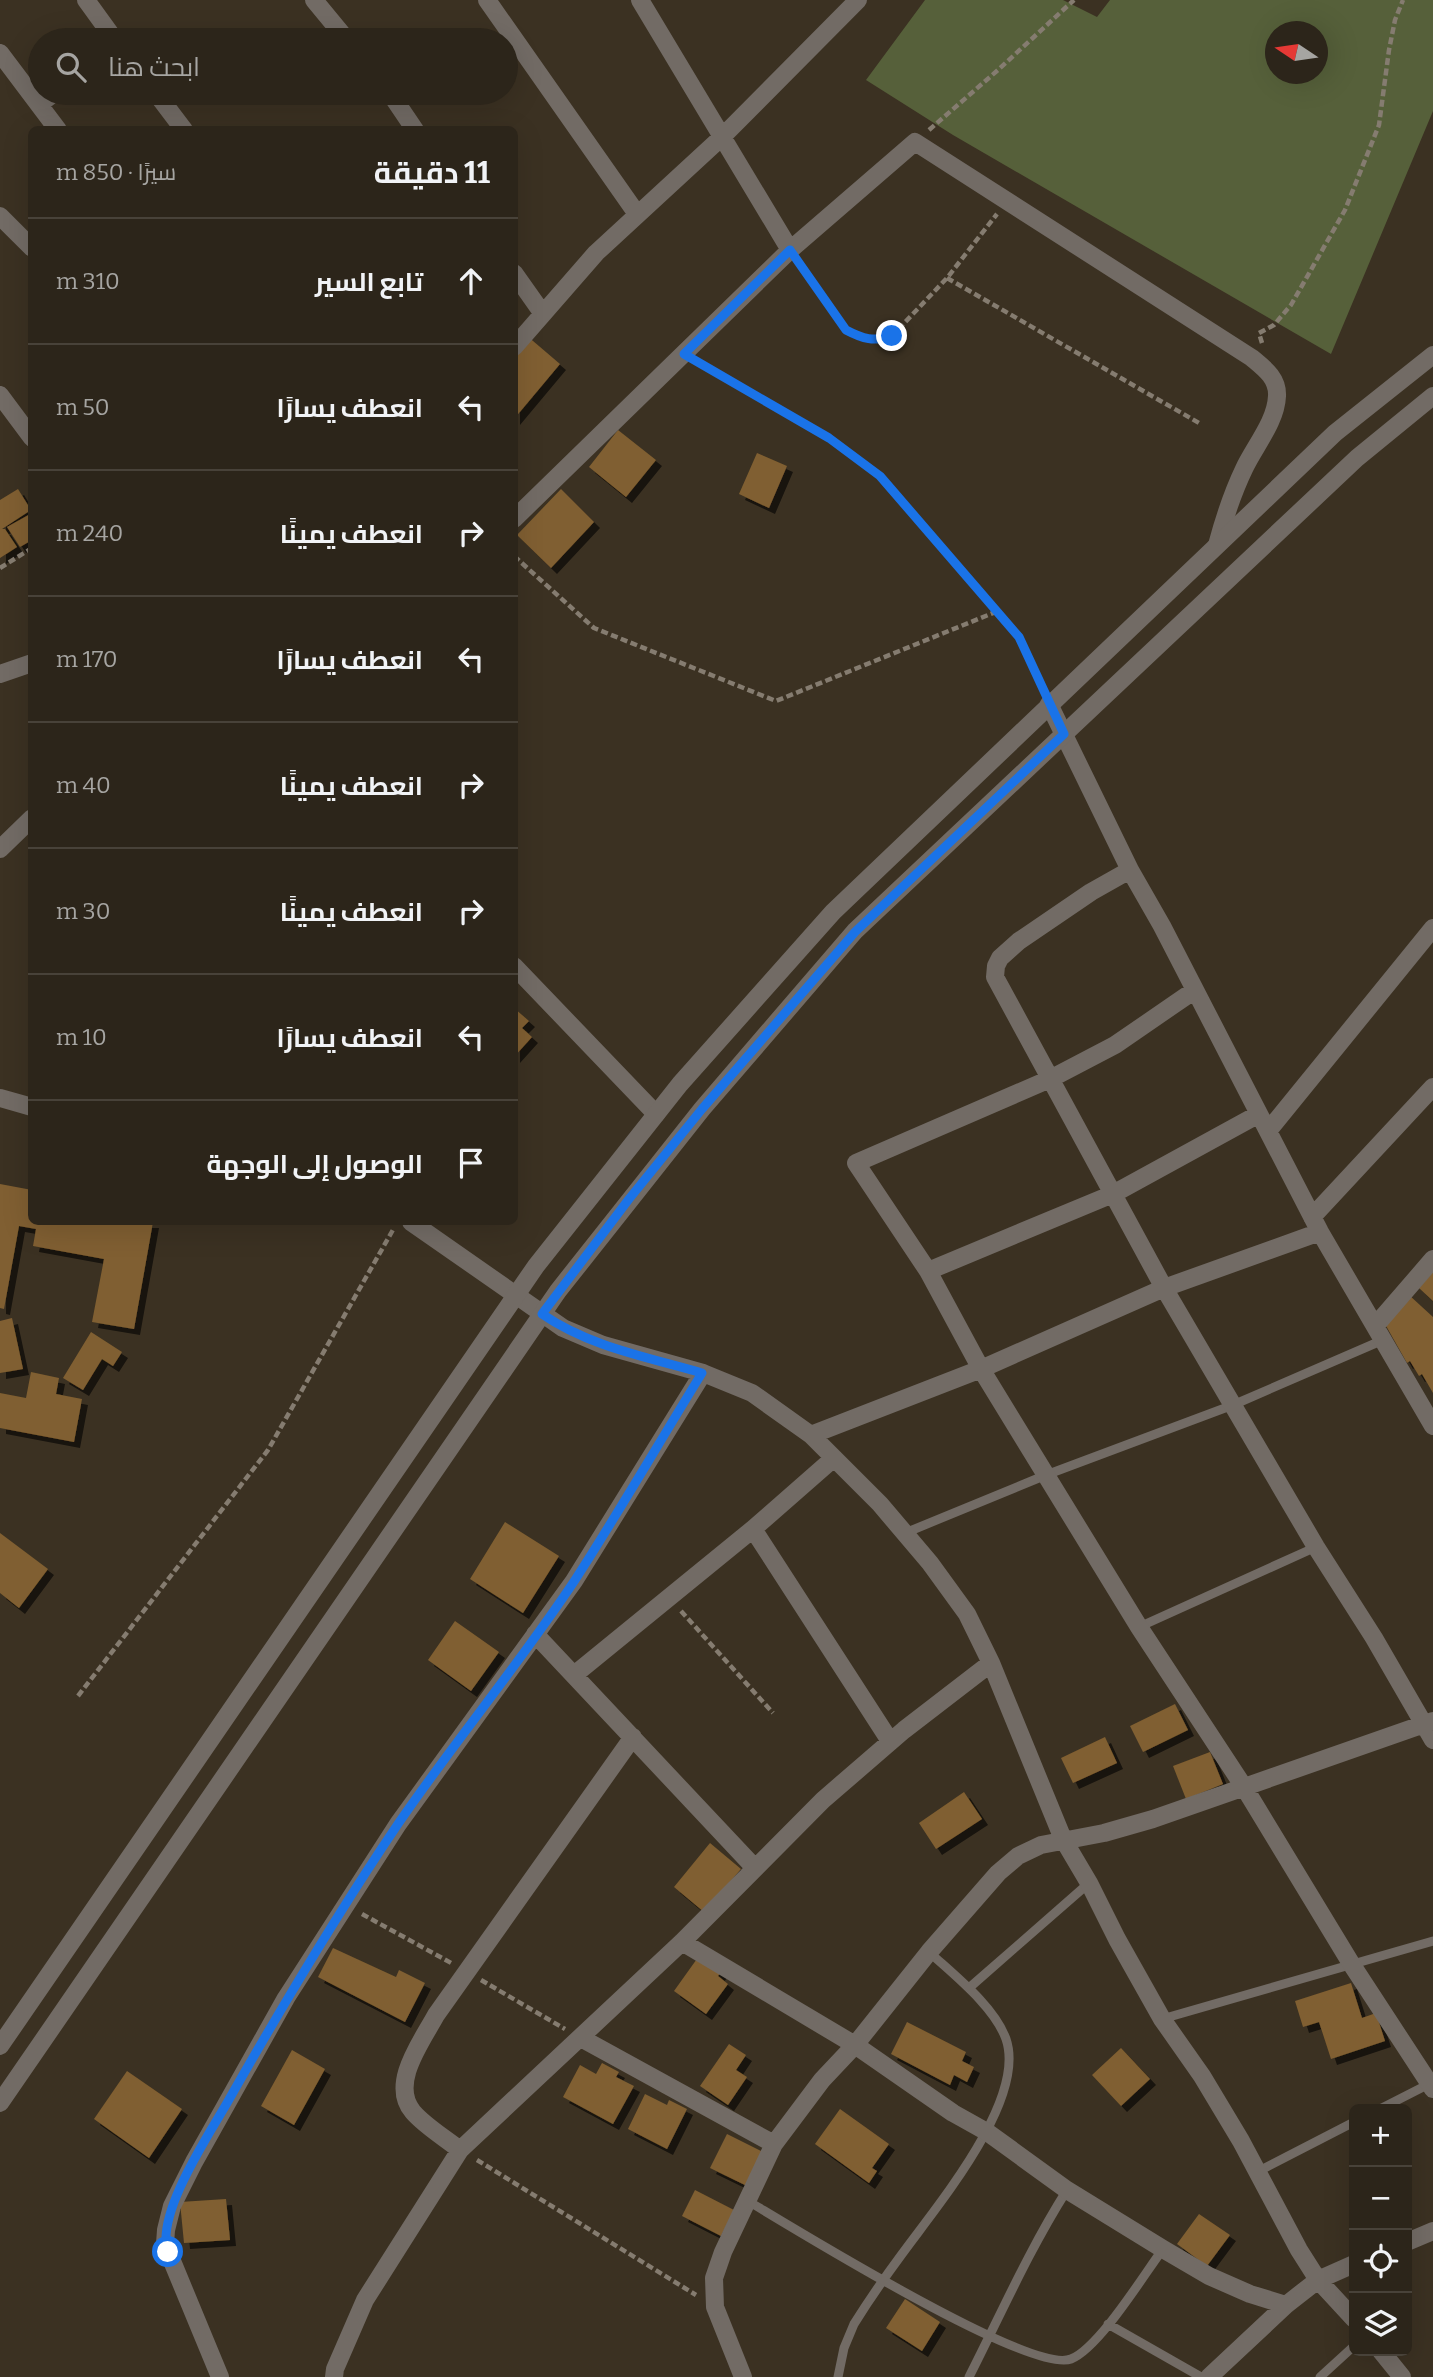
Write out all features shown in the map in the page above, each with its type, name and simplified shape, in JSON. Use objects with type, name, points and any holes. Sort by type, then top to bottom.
[{"type":"street","points":[[314,0],[337,28]]},
{"type":"street","points":[[487,0],[507,28]]},
{"type":"street","points":[[640,0],[790,250]]},
{"type":"street","points":[[518,342],[596,253],[723,136],[858,0]]},
{"type":"street","points":[[90,2],[108,28]]},
{"type":"street","points":[[518,44],[637,214]]},
{"type":"street","points":[[0,53],[28,80]]},
{"type":"street","points":[[49,105],[57,126]]},
{"type":"street","points":[[165,105],[181,126]]},
{"type":"street","points":[[398,105],[412,126]]},
{"type":"street","points":[[518,515],[790,250],[915,142],[1252,358],[1271,374],[1278,395],[1272,418],[1233,493],[1217,545]]},
{"type":"street","points":[[0,216],[28,244]]},
{"type":"street","points":[[518,279],[543,314]]},
{"type":"street","points":[[0,2046],[516,1295],[607,1174],[755,997],[833,912],[1335,433],[1433,355]]},
{"type":"street","points":[[0,395],[28,433]]},
{"type":"street","points":[[0,2103],[542,1314],[694,1119],[855,932],[1357,458],[1433,396]]},
{"type":"street","points":[[0,674],[28,664]]},
{"type":"street","points":[[1049,704],[1130,870],[1316,1224],[1433,1426]]},
{"type":"street","points":[[0,849],[28,822]]},
{"type":"street","points":[[743,2377],[712,2293],[723,2252],[774,2144],[822,2080],[855,2045],[929,1952],[998,1873],[1018,1856],[1041,1845],[1104,1833],[1153,1819],[1244,1787],[1431,1729],[1316,1547],[1164,1288],[995,977],[1000,958],[1019,941],[1051,918],[1130,870]]},
{"type":"street","points":[[1268,1131],[1433,928]]},
{"type":"street","points":[[518,970],[656,1114]]},
{"type":"street","points":[[1195,990],[1115,1045],[1050,1079],[856,1163],[928,1271],[981,1369],[1139,1627],[1244,1787],[1352,1965],[1432,2085]]},
{"type":"street","points":[[811,1435],[981,1369],[1316,1224],[1433,1087]]},
{"type":"street","points":[[0,1098],[28,1106]]},
{"type":"street","points":[[928,1271],[1113,1194],[1259,1114]]},
{"type":"street","points":[[415,1225],[563,1328],[603,1345],[702,1373],[752,1393],[811,1435],[905,1533],[967,1614],[991,1663],[1063,1839],[1163,2019],[1202,2076],[1299,2250],[1318,2280],[1349,2314]]},
{"type":"street","points":[[1380,1332],[1433,1259]]},
{"type":"street","points":[[220,2377],[165,2244],[172,2206],[286,1998],[398,1824],[574,1581],[702,1373]]},
{"type":"street","points":[[574,1675],[834,1458]]},
{"type":"street","points":[[753,1528],[890,1741]]},
{"type":"street","points":[[536,1634],[755,1868]]},
{"type":"street","points":[[334,2377],[365,2300],[460,2150],[682,1942],[823,1800],[890,1741],[991,1663]]},
{"type":"street","points":[[460,2150],[413,2113],[406,2102],[404,2088],[410,2064],[436,2015],[633,1737]]},
{"type":"street","points":[[682,1942],[855,2045],[953,2113],[987,2132],[1067,2190],[1163,2249],[1230,2285],[1286,2305]]},
{"type":"street","points":[[581,2038],[774,2144]]},
{"type":"street","points":[[1412,2240],[1433,2231]]},
{"type":"street","points":[[1209,2377],[1286,2305],[1318,2280],[1349,2266]]},
{"type":"street","points":[[1385,2356],[1402,2377]]},
{"type":"lane","points":[[905,1533],[1046,1475],[1233,1405],[1380,1332]]},
{"type":"lane","points":[[1139,1627],[1316,1547]]},
{"type":"lane","points":[[969,1988],[1089,1883]]},
{"type":"lane","points":[[1163,2019],[1433,1941]]},
{"type":"lane","points":[[838,2377],[844,2348],[853,2324],[968,2163],[987,2132],[1006,2088],[1007,2043],[1000,2026],[969,1988],[929,1952]]},
{"type":"lane","points":[[1391,2104],[1432,2085]]},
{"type":"lane","points":[[1257,2172],[1349,2125]]},
{"type":"lane","points":[[969,2377],[1015,2281],[1067,2190]]},
{"type":"lane","points":[[748,2201],[883,2280],[989,2337],[1037,2357],[1055,2361],[1070,2360],[1086,2350],[1163,2249]]},
{"type":"lane","points":[[1108,2324],[1201,2377]]},
{"type":"lane","points":[[1320,2377],[1349,2351]]},
{"type":"path","points":[[915,142],[998,71],[1074,0]]},
{"type":"path","points":[[1271,374],[1259,333],[1274,324],[1291,305],[1345,210],[1379,125],[1389,50],[1395,20],[1403,0]]},
{"type":"path","points":[[790,250],[839,323],[859,337],[877,341],[892,336],[947,278],[1007,200]]},
{"type":"path","points":[[947,278],[1199,423]]},
{"type":"path","points":[[684,354],[829,438],[880,476],[1019,637],[1049,704]]},
{"type":"path","points":[[0,568],[28,550]]},
{"type":"path","points":[[518,560],[594,628],[776,701],[998,611]]},
{"type":"path","points":[[78,1696],[268,1450],[396,1225]]},
{"type":"path","points":[[669,1597],[773,1713]]},
{"type":"path","points":[[460,2150],[715,2307]]},
{"type":"green space","points":[[925,0],[1063,0],[1097,17],[1110,0],[1433,0],[1433,111],[1331,354],[953,135],[866,80]]},
{"type":"building","points":[[526,335],[560,364],[518,414],[518,344]]},
{"type":"building","points":[[618,430],[656,460],[626,497],[589,467]]},
{"type":"building","points":[[757,453],[787,466],[769,508],[739,494]]},
{"type":"building","points":[[18,489],[28,505],[28,512],[2,529],[5,529],[17,547],[0,558],[0,500]]},
{"type":"building","points":[[561,489],[594,522],[551,568],[518,534]]},
{"type":"building","points":[[28,515],[28,542],[20,547],[7,527]]},
{"type":"building","points":[[518,1011],[529,1021],[522,1028],[532,1037],[518,1053]]},
{"type":"building","points":[[0,1184],[28,1189],[28,1225],[152,1225],[134,1329],[92,1322],[104,1259],[33,1246],[36,1229],[19,1226],[4,1309],[0,1308]]},
{"type":"building","points":[[1433,1272],[1433,1301],[1419,1288]]},
{"type":"building","points":[[1409,1295],[1433,1317],[1433,1393],[1422,1374],[1419,1376],[1410,1361],[1407,1363],[1385,1324]]},
{"type":"building","points":[[12,1318],[23,1369],[0,1373],[0,1321]]},
{"type":"building","points":[[91,1332],[122,1352],[113,1366],[102,1359],[83,1390],[63,1378]]},
{"type":"building","points":[[31,1372],[59,1378],[56,1394],[82,1399],[74,1442],[0,1428],[0,1393],[26,1398]]},
{"type":"building","points":[[505,1522],[559,1556],[523,1613],[470,1579]]},
{"type":"building","points":[[0,1533],[48,1569],[19,1608],[0,1593]]},
{"type":"building","points":[[455,1621],[499,1652],[471,1691],[428,1660]]},
{"type":"building","points":[[1175,1704],[1188,1730],[1143,1752],[1130,1726]]},
{"type":"building","points":[[1105,1737],[1117,1763],[1073,1783],[1061,1758]]},
{"type":"building","points":[[1210,1752],[1223,1784],[1186,1799],[1173,1766]]},
{"type":"building","points":[[964,1792],[982,1819],[936,1849],[919,1823]]},
{"type":"building","points":[[710,1843],[741,1869],[704,1912],[674,1887]]},
{"type":"building","points":[[333,1948],[396,1977],[399,1970],[425,1983],[405,2022],[318,1977]]},
{"type":"building","points":[[699,1956],[721,1972],[718,1976],[728,1984],[706,2014],[674,1991]]},
{"type":"building","points":[[1351,1983],[1362,2018],[1376,2013],[1385,2041],[1331,2059],[1319,2022],[1303,2027],[1295,2001]]},
{"type":"building","points":[[907,2022],[966,2052],[962,2061],[974,2067],[967,2082],[954,2075],[950,2085],[891,2054]]},
{"type":"building","points":[[729,2044],[746,2055],[736,2070],[747,2077],[728,2105],[700,2086]]},
{"type":"building","points":[[1121,2048],[1150,2079],[1121,2106],[1092,2075]]},
{"type":"building","points":[[292,2050],[325,2069],[294,2125],[261,2106]]},
{"type":"building","points":[[602,2063],[619,2072],[616,2077],[634,2086],[613,2124],[563,2097],[580,2065],[596,2074]]},
{"type":"building","points":[[127,2071],[182,2109],[149,2158],[94,2119]]},
{"type":"building","points":[[645,2094],[667,2105],[669,2100],[687,2109],[667,2149],[628,2129]]},
{"type":"building","points":[[840,2109],[889,2144],[872,2168],[877,2171],[869,2183],[815,2144]]},
{"type":"building","points":[[727,2134],[765,2153],[747,2186],[710,2168]]},
{"type":"building","points":[[695,2190],[734,2210],[721,2236],[682,2216]]},
{"type":"building","points":[[226,2199],[230,2240],[184,2243],[180,2202]]},
{"type":"building","points":[[1199,2214],[1230,2235],[1207,2266],[1177,2244]]},
{"type":"building","points":[[905,2299],[940,2322],[922,2351],[886,2328]]},
{"type":"route","points":[[168,2252],[165,2244],[166,2230],[172,2206],[286,1998],[398,1824],[574,1581],[702,1373],[603,1345],[563,1328],[542,1314],[629,1199],[702,1109],[855,932],[1064,734],[1019,637],[880,476],[829,438],[684,354],[790,250],[846,330],[859,337],[877,341],[892,336]]}]
